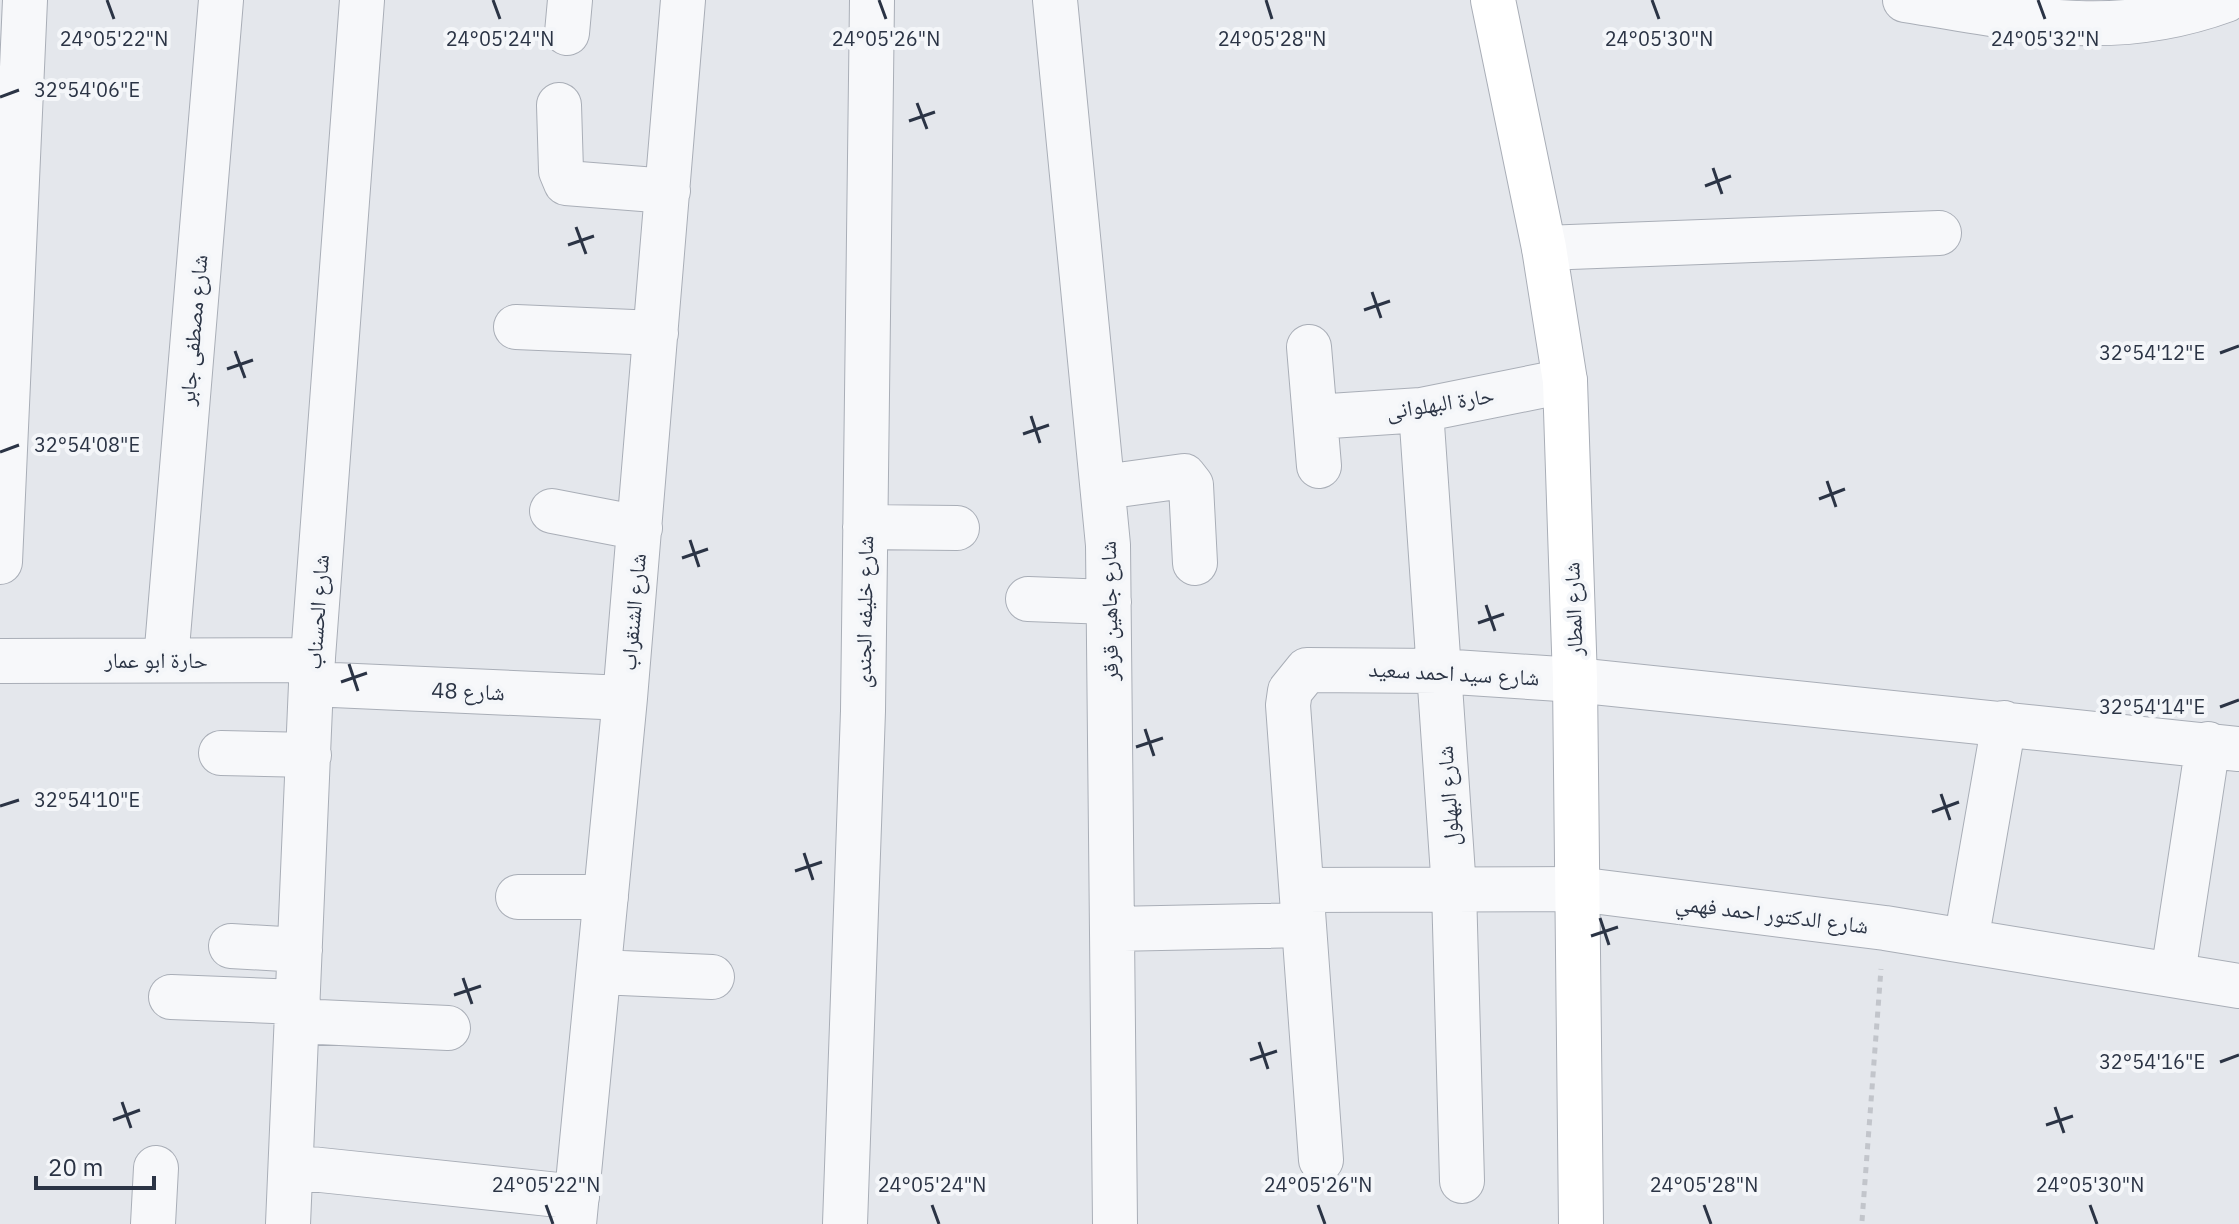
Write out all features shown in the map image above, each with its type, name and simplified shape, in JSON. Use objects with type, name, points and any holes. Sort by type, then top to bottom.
[{"type":"street","name":"شارع مصطفى جابر","points":[[166,660],[221,0]]},
{"type":"street","name":"شارع الحسناب","points":[[288,1224],[312,672],[362,0]]},
{"type":"street","name":"شارع الشنقراب","points":[[575,1211],[625,698],[683,0]]},
{"type":"street","name":"شارع خليفه الجندى","points":[[845,1224],[865,527],[872,0]]},
{"type":"street","name":"شارع جاهين قرقر","points":[[1055,0],[1104,487],[1109,602],[1115,1224]]},
{"type":"street","name":"شارع المطار","points":[[1493,0],[1544,248],[1565,381],[1575,680],[1581,1224]]},
{"type":"street","points":[[1905,0],[2096,26],[2165,19],[2226,0]]},
{"type":"street","points":[[0,562],[9,132],[16,17]]},
{"type":"street","points":[[559,105],[561,171],[566,183],[668,191]]},
{"type":"street","points":[[1544,248],[1939,233]]},
{"type":"street","points":[[516,327],[656,333]]},
{"type":"street","points":[[1309,347],[1319,466]]},
{"type":"street","name":"حارة البهلوانى","points":[[1315,417],[1421,410],[1565,381]]},
{"type":"street","name":"شارع البهلول","points":[[1421,410],[1454,889],[1462,1181]]},
{"type":"street","points":[[1104,487],[1184,476],[1191,485],[1195,563]]},
{"type":"street","points":[[552,511],[640,528]]},
{"type":"street","points":[[865,527],[957,528]]},
{"type":"street","points":[[1028,599],[1109,602]]},
{"type":"street","name":"حارة ابو عمار","points":[[0,661],[166,660],[312,672]]},
{"type":"street","name":"شارع سيد احمد سعيد","points":[[1321,1160],[1288,705],[1296,679],[1307,670],[1439,671],[1575,680],[2224,746]]},
{"type":"street","name":"شارع 48","points":[[312,672],[625,698]]},
{"type":"street","points":[[1966,941],[2004,723]]},
{"type":"street","points":[[2173,974],[2224,746]]},
{"type":"street","points":[[221,753],[309,755]]},
{"type":"street","name":"شارع الدكتور احمد فهمي","points":[[1112,929],[1454,889],[1577,889],[1885,928],[2239,986]]},
{"type":"street","points":[[518,897],[606,897]]},
{"type":"street","points":[[231,946],[300,950]]},
{"type":"street","points":[[599,972],[712,977]]},
{"type":"street","points":[[171,997],[448,1028]]},
{"type":"street","points":[[292,1167],[575,1211]]},
{"type":"street","points":[[153,1224],[156,1168]]},
{"type":"path","points":[[1862,1221],[1885,928]]}]
